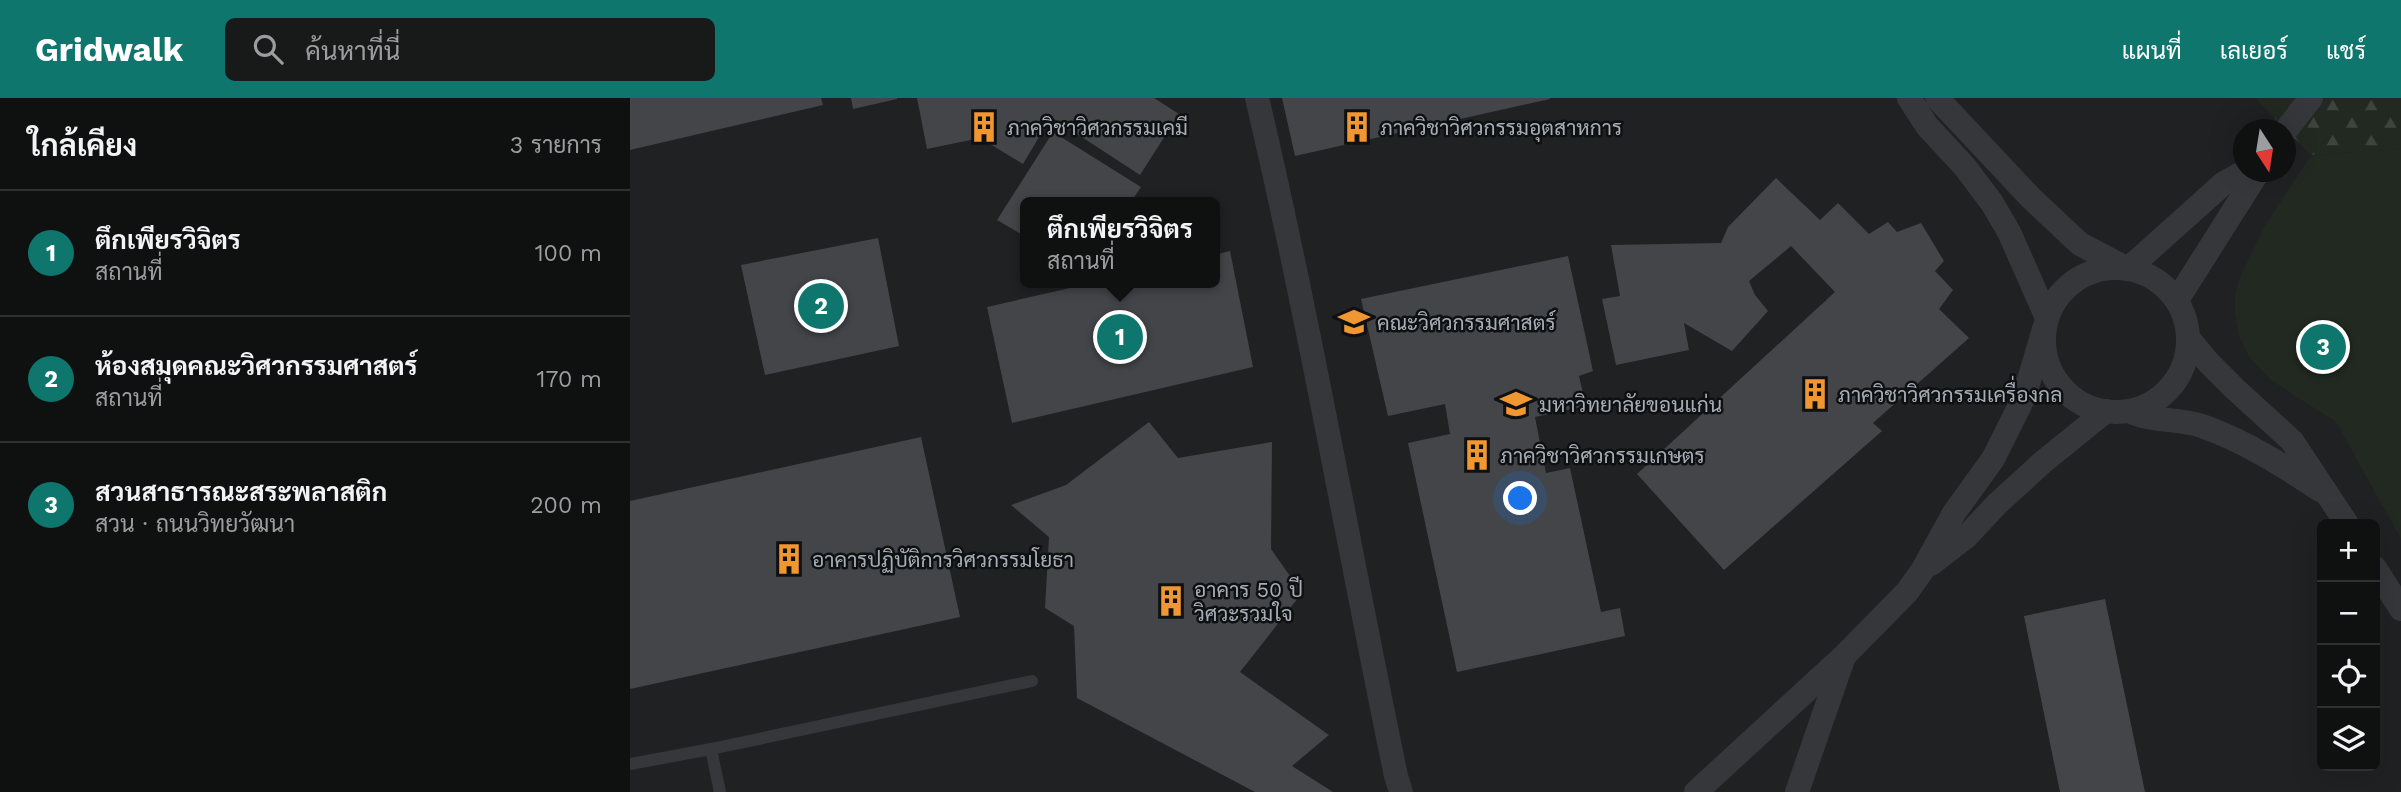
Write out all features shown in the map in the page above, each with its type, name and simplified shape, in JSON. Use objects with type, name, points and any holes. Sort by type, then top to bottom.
[{"type":"street","points":[[1257,98],[1287,224],[1360,603],[1401,792]]},
{"type":"street","points":[[1909,98],[1927,126],[1965,167],[1992,203],[2009,232],[2046,323],[2044,348],[2049,366],[2058,383],[2071,397],[2088,406],[2142,418],[2166,418],[2199,425],[2272,458],[2330,496]]},
{"type":"street","points":[[1922,571],[1966,537],[1997,504],[2043,463],[2118,411],[2148,404],[2166,392],[2178,377],[2186,358],[2188,338],[2185,318],[2177,300],[2164,285],[2080,244],[2031,198],[1937,98]]},
{"type":"street","points":[[2294,119],[2311,98]]},
{"type":"street","points":[[1696,792],[1845,655],[1907,593],[1954,513],[2000,446],[2024,397],[2046,323],[2056,300],[2070,285],[2088,274],[2107,268],[2128,269],[2224,183],[2233,178]]},
{"type":"street","points":[[2177,300],[2252,182]]},
{"type":"street","points":[[2188,338],[2235,389],[2292,441],[2344,519]]},
{"type":"street","points":[[2380,576],[2401,609]]},
{"type":"street","points":[[1797,792],[1845,655]]},
{"type":"lane","points":[[630,764],[1032,681]]},
{"type":"lane","points":[[711,749],[720,792]]},
{"type":"shaded area","name":"มหาวิทยาลัยขอนแก่น","points":[[630,98],[2401,98],[2401,792],[630,792]]},
{"type":"green space","points":[[2255,98],[2401,98],[2401,149],[2311,155],[2296,140],[2296,119],[2276,119]]},
{"type":"green space","points":[[2401,149],[2401,539],[2336,422],[2272,381],[2250,358],[2239,336],[2235,294],[2240,277],[2264,227],[2293,182],[2296,182],[2311,155]]},
{"type":"building","points":[[630,98],[821,98],[823,105],[630,150]]},
{"type":"building","points":[[851,98],[897,98],[897,99],[853,109]]},
{"type":"building","name":"ภาควิชาวิศวกรรมเคมี","points":[[917,98],[1154,98],[1179,114],[1140,175],[1051,117],[1023,164],[980,138],[927,149]]},
{"type":"building","name":"ภาควิชาวิศวกรรมอุตสาหการ","points":[[1282,98],[1550,98],[1550,99],[1295,156]]},
{"type":"building","points":[[1053,132],[1141,187],[1134,197],[1020,197],[1020,233],[997,220]]},
{"type":"building","name":"ภาควิชาวิศวกรรมเครื่องกล","points":[[1776,178],[1820,220],[1838,203],[1869,234],[1888,222],[1897,232],[1921,223],[1944,261],[1935,271],[1953,290],[1939,309],[1969,338],[1873,423],[1882,431],[1724,570],[1637,474],[1835,292],[1791,246],[1749,281],[1755,295],[1768,311],[1732,351],[1684,323],[1689,350],[1616,365],[1602,299],[1620,296],[1611,245],[1721,243],[1728,227]]},
{"type":"building","points":[[878,238],[899,346],[765,375],[741,265]]},
{"type":"building","points":[[1230,251],[1253,367],[1012,423],[987,307],[1070,288],[1220,288],[1220,254]]},
{"type":"building","name":"ภาควิชาวิศวกรรมเกษตร","points":[[1568,256],[1593,371],[1579,376],[1586,406],[1535,417],[1546,473],[1570,468],[1601,612],[1620,608],[1625,636],[1457,672],[1408,443],[1450,434],[1445,404],[1388,416],[1361,299]]},
{"type":"building","name":"อาคาร 50 ปี วิศวะรวมใจ","points":[[1149,422],[1178,458],[1272,442],[1271,549],[1302,593],[1240,672],[1329,735],[1292,766],[1333,792],[1255,792],[1077,698],[1074,626],[1045,608],[1049,537],[1011,505],[1066,485]]},
{"type":"building","name":"อาคารปฏิบัติการวิศวกรรมโยธา","points":[[921,437],[960,617],[630,689],[630,501]]},
{"type":"building","points":[[2105,599],[2145,792],[2060,792],[2024,616]]},
{"type":"place","name":"ภาควิชาวิศวกรรมเคมี","points":[[984,127]]},
{"type":"place","name":"ภาควิชาวิศวกรรมอุตสาหการ","points":[[1357,127]]},
{"type":"place","name":"ห้องสมุดคณะวิศวกรรมศาสตร์","points":[[821,306]]},
{"type":"place","name":"คณะวิศวกรรมศาสตร์","points":[[1354,322]]},
{"type":"place","name":"ตึกเพียรวิจิตร","points":[[1120,337]]},
{"type":"place","name":"สวนสาธารณะสระพลาสติก","points":[[2323,347]]},
{"type":"place","name":"ภาควิชาวิศวกรรมเครื่องกล","points":[[1815,394]]},
{"type":"place","name":"มหาวิทยาลัยขอนแก่น","points":[[1516,404]]},
{"type":"place","name":"ภาควิชาวิศวกรรมเกษตร","points":[[1477,455]]},
{"type":"place","name":"อาคารปฏิบัติการวิศวกรรมโยธา","points":[[789,559]]},
{"type":"place","name":"อาคาร 50 ปี วิศวะรวมใจ","points":[[1171,601]]}]
